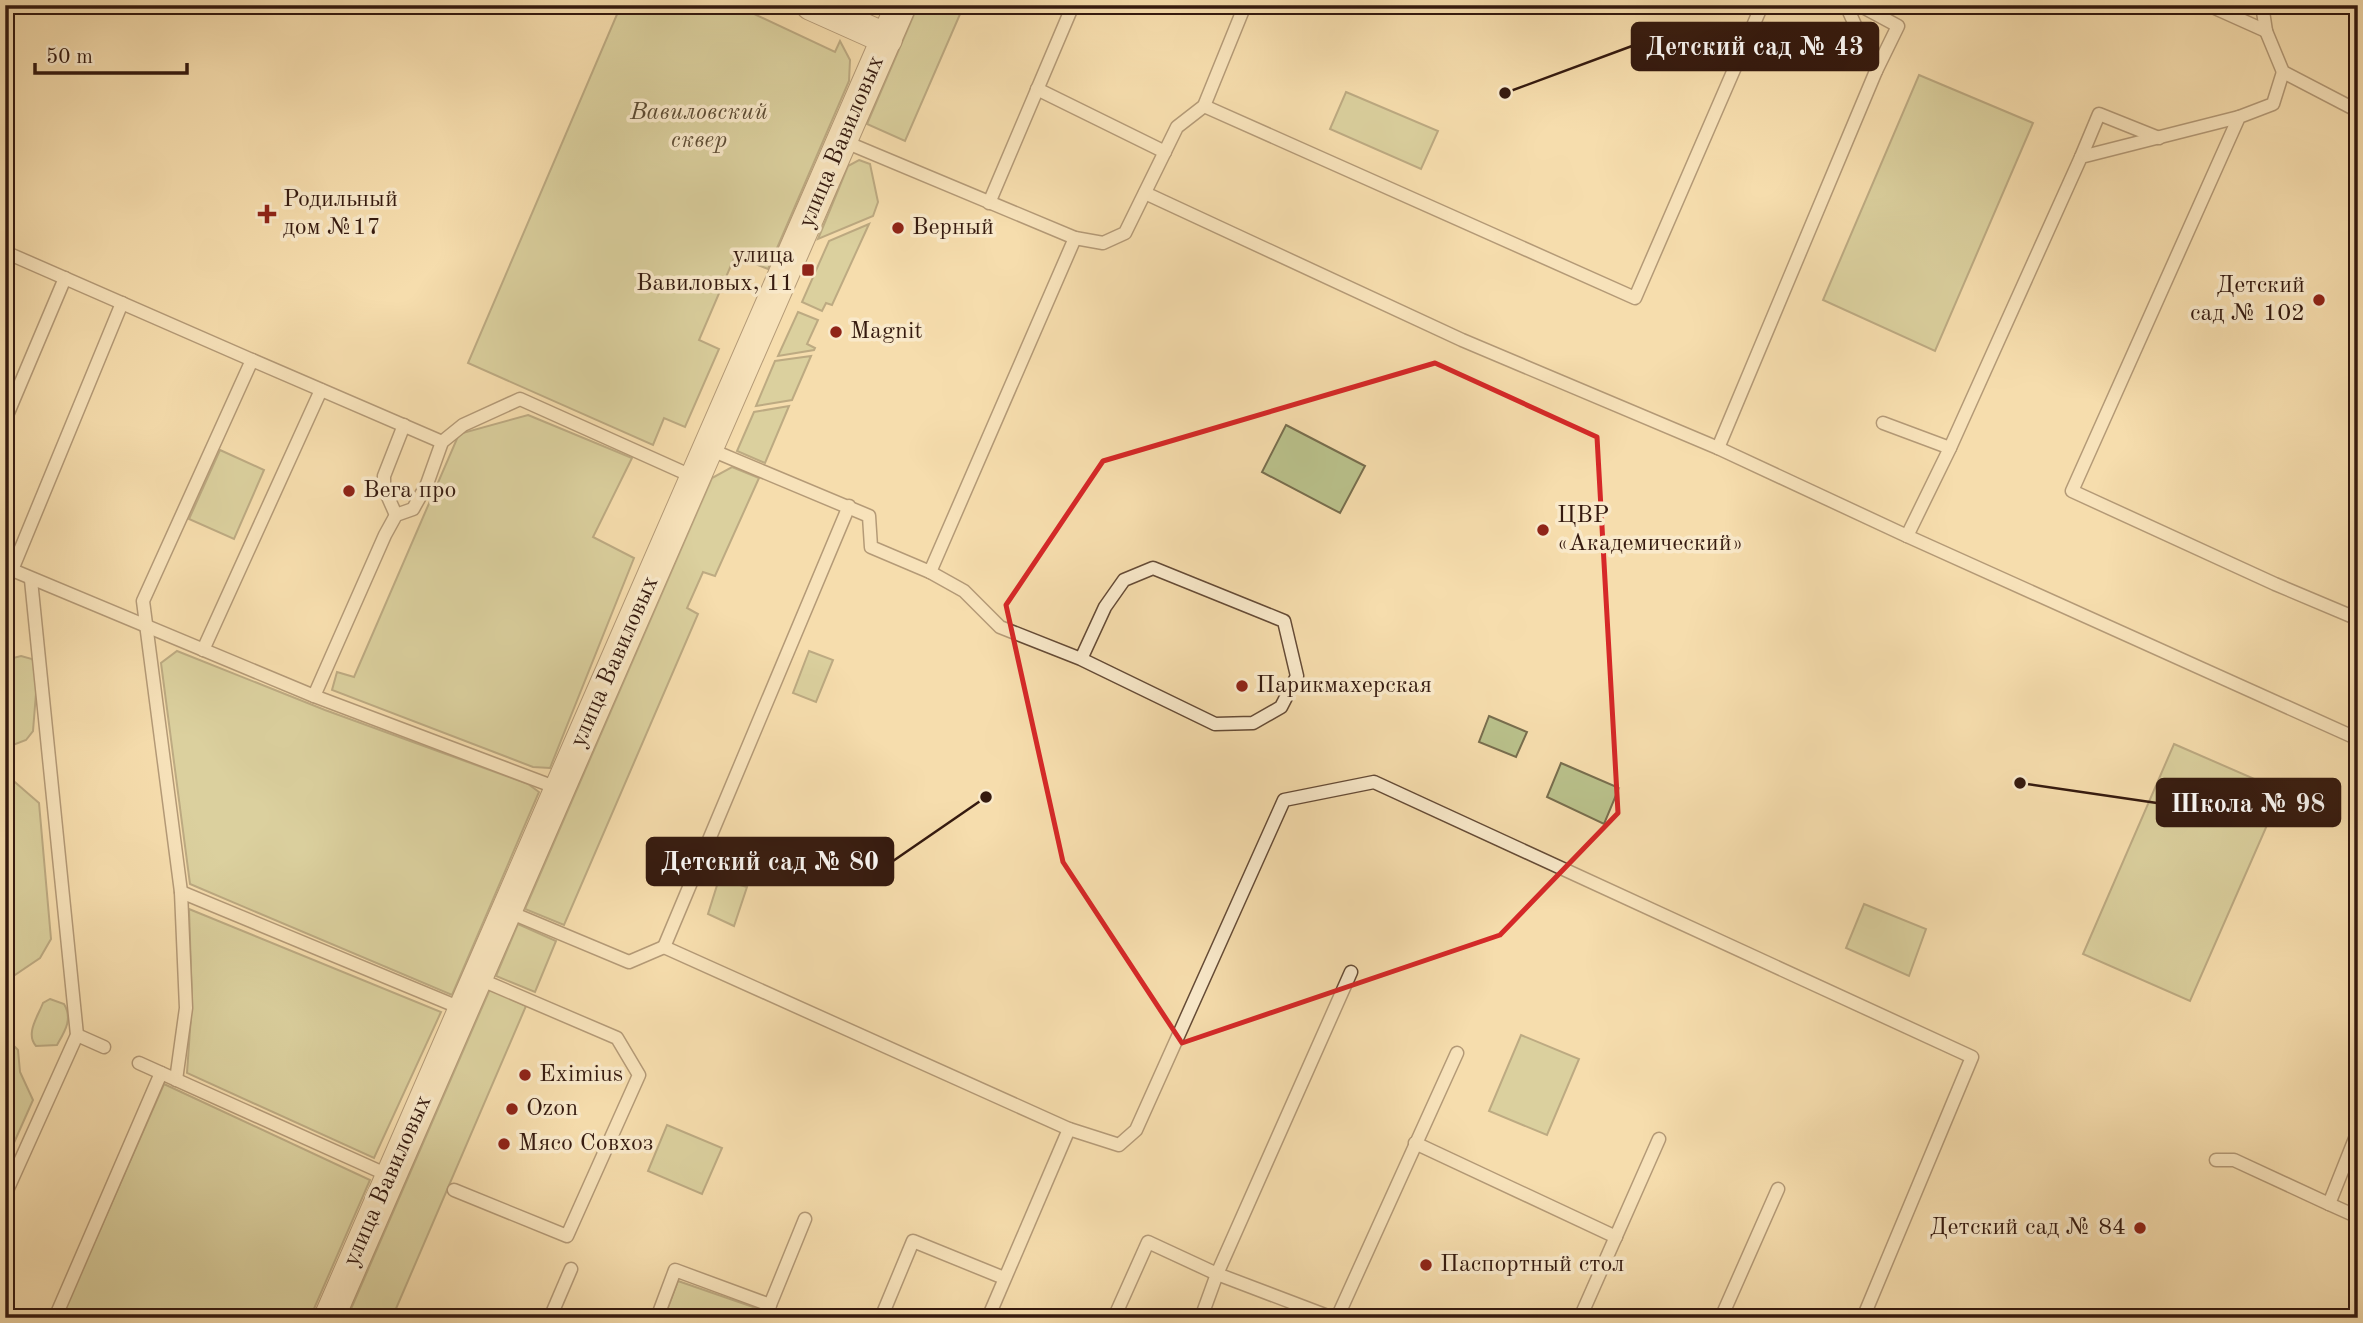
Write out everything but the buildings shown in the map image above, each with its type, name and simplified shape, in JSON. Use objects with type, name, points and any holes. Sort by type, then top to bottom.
[{"type":"street","points":[[811,5],[887,39]]},
{"type":"street","name":"улица Вавиловых","points":[[328,1318],[901,5]]},
{"type":"lane","points":[[989,203],[1073,5]]},
{"type":"lane","points":[[842,141],[1075,238],[1103,243],[1125,233],[1177,127],[1203,106],[1245,5]]},
{"type":"lane","points":[[1203,106],[1635,298],[1762,5]]},
{"type":"lane","points":[[1846,5],[1876,71]]},
{"type":"lane","points":[[1718,448],[1876,71],[1898,26],[1859,5]]},
{"type":"lane","points":[[2208,5],[2266,31]]},
{"type":"lane","points":[[2081,156],[2238,117],[2273,104],[2283,72],[2266,31],[2262,5]]},
{"type":"lane","points":[[2283,72],[2358,111]]},
{"type":"lane","points":[[1037,89],[1165,152]]},
{"type":"lane","points":[[1907,536],[1950,448],[2099,114],[2159,138]]},
{"type":"lane","points":[[2238,117],[2073,491],[2358,619]]},
{"type":"lane","points":[[1145,193],[1462,340],[1718,448],[2358,739]]},
{"type":"lane","points":[[930,572],[1075,238]]},
{"type":"lane","points":[[5,252],[442,442]]},
{"type":"lane","points":[[5,420],[65,278]]},
{"type":"lane","points":[[122,303],[8,569],[314,696],[560,789]]},
{"type":"lane","points":[[176,1080],[186,1008],[181,891],[143,601],[252,360]]},
{"type":"lane","points":[[203,650],[321,390]]},
{"type":"lane","points":[[314,696],[379,547],[396,515],[414,509],[427,484],[442,442],[463,425],[520,399],[696,478]]},
{"type":"lane","points":[[1883,424],[1950,448]]},
{"type":"lane","points":[[396,515],[384,488],[384,476],[404,425]]},
{"type":"lane","points":[[709,449],[869,516],[871,547],[964,590],[1000,627],[1081,659],[1214,724],[1253,723],[1281,707],[1297,676],[1284,621],[1153,569],[1124,580],[1105,607],[1081,659]]},
{"type":"lane","points":[[507,911],[629,962],[664,947],[849,506]]},
{"type":"lane","points":[[5,1195],[77,1035],[31,580]]},
{"type":"lane","points":[[664,947],[1069,1129],[1119,1145],[1136,1129],[1284,800],[1374,782],[1972,1057],[1863,1318]]},
{"type":"lane","points":[[181,891],[464,1009]]},
{"type":"lane","points":[[1201,1318],[1217,1274],[1351,972]]},
{"type":"lane","points":[[454,1190],[566,1236],[639,1075],[617,1038],[477,978]]},
{"type":"lane","points":[[77,1035],[104,1047]]},
{"type":"lane","points":[[1114,1318],[1148,1241],[1217,1274],[1335,1318],[1457,1053]]},
{"type":"lane","points":[[139,1063],[390,1176]]},
{"type":"lane","points":[[55,1318],[160,1073]]},
{"type":"lane","points":[[988,1318],[1069,1129]]},
{"type":"lane","points":[[2329,1204],[2358,1131]]},
{"type":"lane","points":[[1580,1318],[1659,1139]]},
{"type":"lane","points":[[1415,1143],[1616,1237]]},
{"type":"lane","points":[[2216,1160],[2234,1160],[2358,1217]]},
{"type":"lane","points":[[1721,1318],[1777,1189]]},
{"type":"lane","points":[[657,1318],[675,1270],[768,1311],[805,1219]]},
{"type":"lane","points":[[881,1318],[913,1241],[1004,1278]]},
{"type":"lane","points":[[550,1318],[571,1269]]},
{"type":"highlighted area","points":[[1435,363],[1597,437],[1618,813],[1500,935],[1182,1043],[1063,862],[1006,605],[1103,461]]},
{"type":"green space","name":"Вавиловский сквер","points":[[621,5],[735,5],[835,52],[840,41],[850,60],[849,81],[768,269],[735,256],[699,340],[719,349],[685,427],[664,418],[653,445],[468,363]]},
{"type":"green space","points":[[918,5],[964,5],[905,141],[867,124]]},
{"type":"green space","points":[[1919,75],[2033,123],[1935,351],[1823,300]]},
{"type":"green space","points":[[1346,92],[1438,131],[1421,169],[1330,129]]},
{"type":"green space","points":[[859,160],[870,164],[878,202],[873,216],[818,239],[848,166]]},
{"type":"green space","points":[[869,224],[832,305],[826,303],[822,311],[802,302],[829,241]]},
{"type":"green space","points":[[798,312],[818,320],[807,344],[815,348],[778,356]]},
{"type":"green space","points":[[811,356],[792,400],[756,406],[775,361]]},
{"type":"green space","points":[[789,406],[765,463],[737,451],[754,412]]},
{"type":"green space","points":[[528,415],[632,458],[593,537],[634,558],[550,768],[533,767],[332,690],[337,672],[354,677],[459,434]]},
{"type":"green space","points":[[1286,425],[1365,466],[1340,513],[1262,472]]},
{"type":"green space","points":[[220,450],[264,470],[234,539],[189,519]]},
{"type":"green space","points":[[732,467],[759,478],[715,576],[703,572],[687,608],[698,614],[564,925],[525,909],[712,478]]},
{"type":"green space","points":[[177,651],[325,710],[528,784],[539,792],[452,995],[190,884],[161,663]]},
{"type":"green space","points":[[809,651],[833,660],[816,702],[793,693]]},
{"type":"green space","points":[[21,656],[32,659],[38,668],[33,731],[26,740],[5,748],[5,660]]},
{"type":"green space","points":[[1489,716],[1527,732],[1516,757],[1479,742]]},
{"type":"green space","points":[[2174,744],[2282,791],[2190,1001],[2083,954]]},
{"type":"green space","points":[[1561,763],[1619,788],[1604,824],[1547,797]]},
{"type":"green space","points":[[5,777],[9,777],[39,803],[51,939],[40,958],[12,977],[5,986]]},
{"type":"green space","points":[[719,879],[747,887],[734,926],[708,914]]},
{"type":"green space","points":[[1864,904],[1926,929],[1909,976],[1846,948]]},
{"type":"green space","points":[[189,909],[441,1012],[374,1158],[187,1073],[192,1001]]},
{"type":"green space","points":[[518,924],[556,941],[535,992],[496,976]]},
{"type":"green space","points":[[490,989],[526,1006],[392,1318],[347,1318]]},
{"type":"green space","points":[[50,999],[64,1004],[68,1015],[67,1025],[57,1045],[36,1046],[32,1031],[43,1003]]},
{"type":"green space","points":[[1521,1035],[1579,1059],[1547,1135],[1489,1111]]},
{"type":"green space","points":[[5,1037],[18,1050],[20,1072],[33,1100],[5,1163]]},
{"type":"green space","points":[[164,1084],[370,1180],[310,1318],[61,1318]]},
{"type":"green space","points":[[667,1125],[722,1148],[702,1194],[648,1171]]},
{"type":"green space","points":[[678,1281],[759,1309],[757,1318],[664,1318]]},
{"type":"place","name":"Детский сад № 43","points":[[1505,93]]},
{"type":"place","name":"Родильный дом №17","points":[[267,214]]},
{"type":"place","name":"Верный","points":[[898,228]]},
{"type":"place","name":"улица Вавиловых, 11","points":[[808,270]]},
{"type":"place","name":"Детский сад № 102","points":[[2319,300]]},
{"type":"place","name":"Magnit","points":[[836,332]]},
{"type":"place","name":"Вега про","points":[[349,491]]},
{"type":"place","name":"ЦВР «Академический»","points":[[1543,530]]},
{"type":"place","name":"Парикмахерская","points":[[1242,686]]},
{"type":"place","name":"Школа № 98","points":[[2020,783]]},
{"type":"place","name":"Детский сад № 80","points":[[986,797]]},
{"type":"place","name":"Eximius","points":[[525,1075]]},
{"type":"place","name":"Ozon","points":[[512,1109]]},
{"type":"place","name":"Мясо Совхоз","points":[[504,1144]]},
{"type":"place","name":"Детский сад № 84","points":[[2140,1228]]},
{"type":"place","name":"Паспортный стол","points":[[1426,1265]]}]
